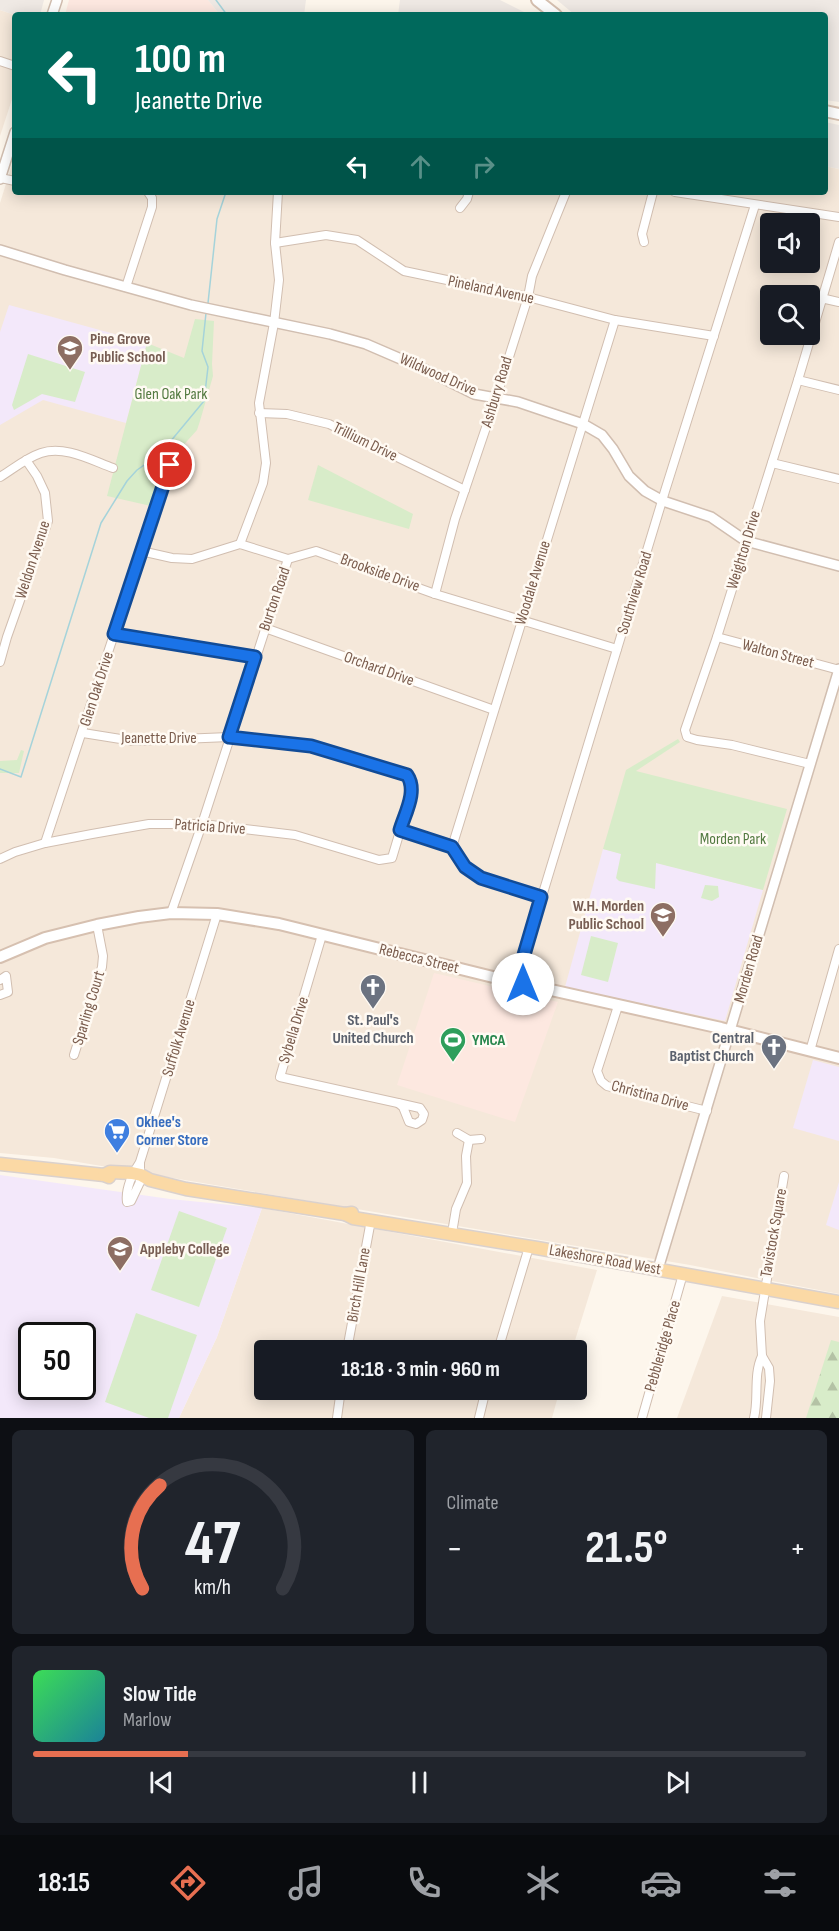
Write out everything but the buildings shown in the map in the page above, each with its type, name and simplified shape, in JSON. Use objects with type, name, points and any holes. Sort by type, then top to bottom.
[{"type":"main road","points":[[537,0],[552,12]]},
{"type":"main road","name":"Rebecca Street","points":[[0,957],[45,938],[97,925],[171,914],[218,914],[279,924],[839,1058]]},
{"type":"main road","name":"Lakeshore Road West","points":[[0,1164],[104,1174],[109,1177],[139,1178],[186,1189],[345,1214],[353,1218],[529,1246],[839,1302]]},
{"type":"street","points":[[0,178],[12,141]]},
{"type":"street","points":[[126,286],[152,207],[150,195]]},
{"type":"street","points":[[240,544],[263,483],[266,463],[259,403],[274,323],[279,280],[275,243],[278,195]]},
{"type":"street","points":[[460,208],[468,195]]},
{"type":"street","name":"Ashbury Road","points":[[435,594],[455,519],[496,398],[528,297],[532,276],[565,195]]},
{"type":"street","points":[[644,242],[642,234],[652,195]]},
{"type":"street","points":[[695,195],[839,217]]},
{"type":"street","name":"Southview Road","points":[[516,982],[755,204]]},
{"type":"street","name":"Pineland Avenue","points":[[275,243],[326,235],[357,240],[404,271],[528,297],[615,320],[714,336]]},
{"type":"street","name":"Weighton Drive","points":[[810,765],[732,745],[697,740],[687,737],[685,729],[717,638],[839,242]]},
{"type":"street","name":"Wildwood Drive","points":[[0,250],[191,305],[330,334],[366,344],[474,394],[518,402],[584,424],[602,435],[629,476],[645,491],[663,501],[711,517],[746,541],[839,566]]},
{"type":"street","points":[[821,298],[839,302]]},
{"type":"street","name":"Woodale Avenue","points":[[452,847],[615,320]]},
{"type":"street","points":[[798,380],[839,390]]},
{"type":"street","name":"Trillium Drive","points":[[259,413],[287,414],[329,424],[465,490]]},
{"type":"street","points":[[0,477],[26,460],[42,453],[58,451],[113,468]]},
{"type":"street","name":"Weldon Avenue","points":[[0,662],[3,635],[48,521],[45,493],[26,460]]},
{"type":"street","points":[[772,463],[839,478]]},
{"type":"street","name":"Glen Oak Drive","points":[[45,843],[170,465]]},
{"type":"street","points":[[141,551],[172,558],[192,559],[240,544],[288,559]]},
{"type":"street","name":"Brookside Drive","points":[[288,559],[316,551],[435,594],[617,649]]},
{"type":"street","name":"Burton Road","points":[[171,914],[288,559]]},
{"type":"street","name":"Orchard Drive","points":[[265,628],[494,710]]},
{"type":"street","points":[[114,634],[255,657]]},
{"type":"street","name":"Walton Street","points":[[717,638],[839,670]]},
{"type":"street","name":"Morden Road","points":[[658,1269],[839,670]]},
{"type":"street","name":"Jeanette Drive","points":[[83,733],[133,741],[229,737],[311,746],[407,775],[412,782],[412,791],[400,830]]},
{"type":"street","name":"Patricia Drive","points":[[0,859],[45,843],[149,824],[202,824],[295,835],[380,860],[392,858],[400,830]]},
{"type":"street","points":[[400,830],[452,847],[465,867],[481,878],[541,897]]},
{"type":"street","name":"Suffolk Avenue","points":[[139,1178],[140,1162],[218,914]]},
{"type":"street","name":"Sparling Court","points":[[74,1055],[102,967],[103,956],[97,925]]},
{"type":"street","name":"Sybella Drive","points":[[322,935],[280,1077],[398,1103]]},
{"type":"street","points":[[810,1051],[839,949]]},
{"type":"street","points":[[0,980],[6,976],[8,992],[0,995]]},
{"type":"street","name":"Christina Drive","points":[[618,1006],[597,1071],[601,1081],[607,1086],[707,1111]]},
{"type":"street","points":[[457,1133],[469,1140],[481,1139]]},
{"type":"street","points":[[452,1233],[457,1204],[467,1183],[466,1156],[469,1140]]},
{"type":"street","name":"Tavistock Square","points":[[762,1356],[760,1321],[784,1176]]},
{"type":"street","name":"Birch Hill Lane","points":[[349,1340],[371,1220]]},
{"type":"street","points":[[501,1340],[529,1246]]},
{"type":"street","name":"Pebbleridge Place","points":[[642,1418],[683,1274]]},
{"type":"street","points":[[754,1418],[757,1406],[759,1363],[762,1356]]},
{"type":"street","points":[[762,1356],[769,1368],[770,1381],[766,1418]]},
{"type":"street","points":[[337,1418],[339,1400]]},
{"type":"street","points":[[479,1418],[483,1400]]},
{"type":"street","points":[[757,1406],[768,1408]]},
{"type":"shaded area","points":[[0,0],[44,0],[41,12],[12,12],[12,14],[0,10]]},
{"type":"shaded area","points":[[69,0],[208,0],[218,12],[66,12]]},
{"type":"shaded area","points":[[208,0],[306,0],[304,12],[218,12]]},
{"type":"shaded area","points":[[400,0],[500,0],[524,12],[398,12]]},
{"type":"shaded area","points":[[557,0],[839,0],[839,102],[828,100],[828,12],[571,12]]},
{"type":"shaded area","points":[[0,10],[12,14],[12,99],[0,136]]},
{"type":"shaded area","points":[[828,123],[839,125],[839,169],[828,167]]},
{"type":"shaded area","points":[[12,165],[12,195],[828,195],[828,167],[839,169],[839,1294],[690,1265],[54,1158],[0,1153],[0,203]]},
{"type":"shaded area","name":"Pine Grove Public School","points":[[9,305],[147,343],[126,423],[43,400],[0,425],[0,332]]},
{"type":"shaded area","name":"W.H. Morden Public School","points":[[603,849],[763,890],[725,1021],[565,987]]},
{"type":"shaded area","points":[[434,973],[558,1002],[515,1122],[397,1085]]},
{"type":"shaded area","points":[[813,1060],[839,1067],[839,1141],[793,1128]]},
{"type":"shaded area","name":"Appleby College","points":[[0,1175],[170,1199],[262,1208],[217,1337],[179,1418],[0,1418]]},
{"type":"shaded area","points":[[839,1182],[839,1230],[826,1225]]},
{"type":"shaded area","points":[[262,1208],[597,1270],[575,1340],[254,1340],[254,1400],[557,1400],[552,1418],[179,1418],[217,1337]]},
{"type":"shaded area","points":[[722,1296],[839,1317],[839,1418],[677,1418]]},
{"type":"green space","name":"Glen Oak Park","points":[[195,319],[214,321],[213,376],[197,430],[161,470],[151,506],[107,496],[147,343],[184,358]]},
{"type":"green space","points":[[28,354],[85,372],[75,402],[42,394],[14,410],[12,405]]},
{"type":"green space","points":[[318,465],[413,514],[409,529],[308,500]]},
{"type":"green space","name":"Morden Park","points":[[678,739],[680,742],[636,771],[787,809],[763,890],[656,863],[655,889],[619,881],[616,878],[621,854],[603,849],[626,770]]},
{"type":"green space","points":[[21,750],[24,751],[19,773],[0,773],[0,761],[17,760]]},
{"type":"green space","points":[[705,885],[718,886],[719,897],[712,901],[701,898]]},
{"type":"green space","points":[[591,936],[618,943],[608,982],[581,975]]},
{"type":"green space","points":[[179,1211],[227,1228],[199,1307],[151,1290]]},
{"type":"green space","points":[[136,1313],[197,1335],[168,1418],[149,1418],[105,1402]]},
{"type":"green space","points":[[831,1340],[839,1342],[839,1418],[806,1418]]},
{"type":"waterway","points":[[216,0],[225,12]]},
{"type":"waterway","points":[[208,303],[217,219],[225,195]]},
{"type":"waterway","points":[[0,769],[21,777],[101,523],[127,481],[137,470],[160,454],[204,401],[208,367],[202,351],[206,313]]},
{"type":"place","name":"Pine Grove Public School","points":[[70,371]]},
{"type":"place","name":"W.H. Morden Public School","points":[[663,938]]},
{"type":"place","name":"St. Paul's United Church","points":[[373,1010]]},
{"type":"place","name":"YMCA","points":[[453,1063]]},
{"type":"place","name":"Central Baptist Church","points":[[774,1070]]},
{"type":"place","name":"Okhee's Corner Store","points":[[117,1154]]},
{"type":"place","name":"Appleby College","points":[[120,1272]]},
{"type":"route","points":[[170,465],[114,634],[255,657],[229,737],[311,746],[407,775],[412,782],[412,791],[400,830],[452,847],[465,867],[481,878],[541,897],[516,982],[523,984]]}]
